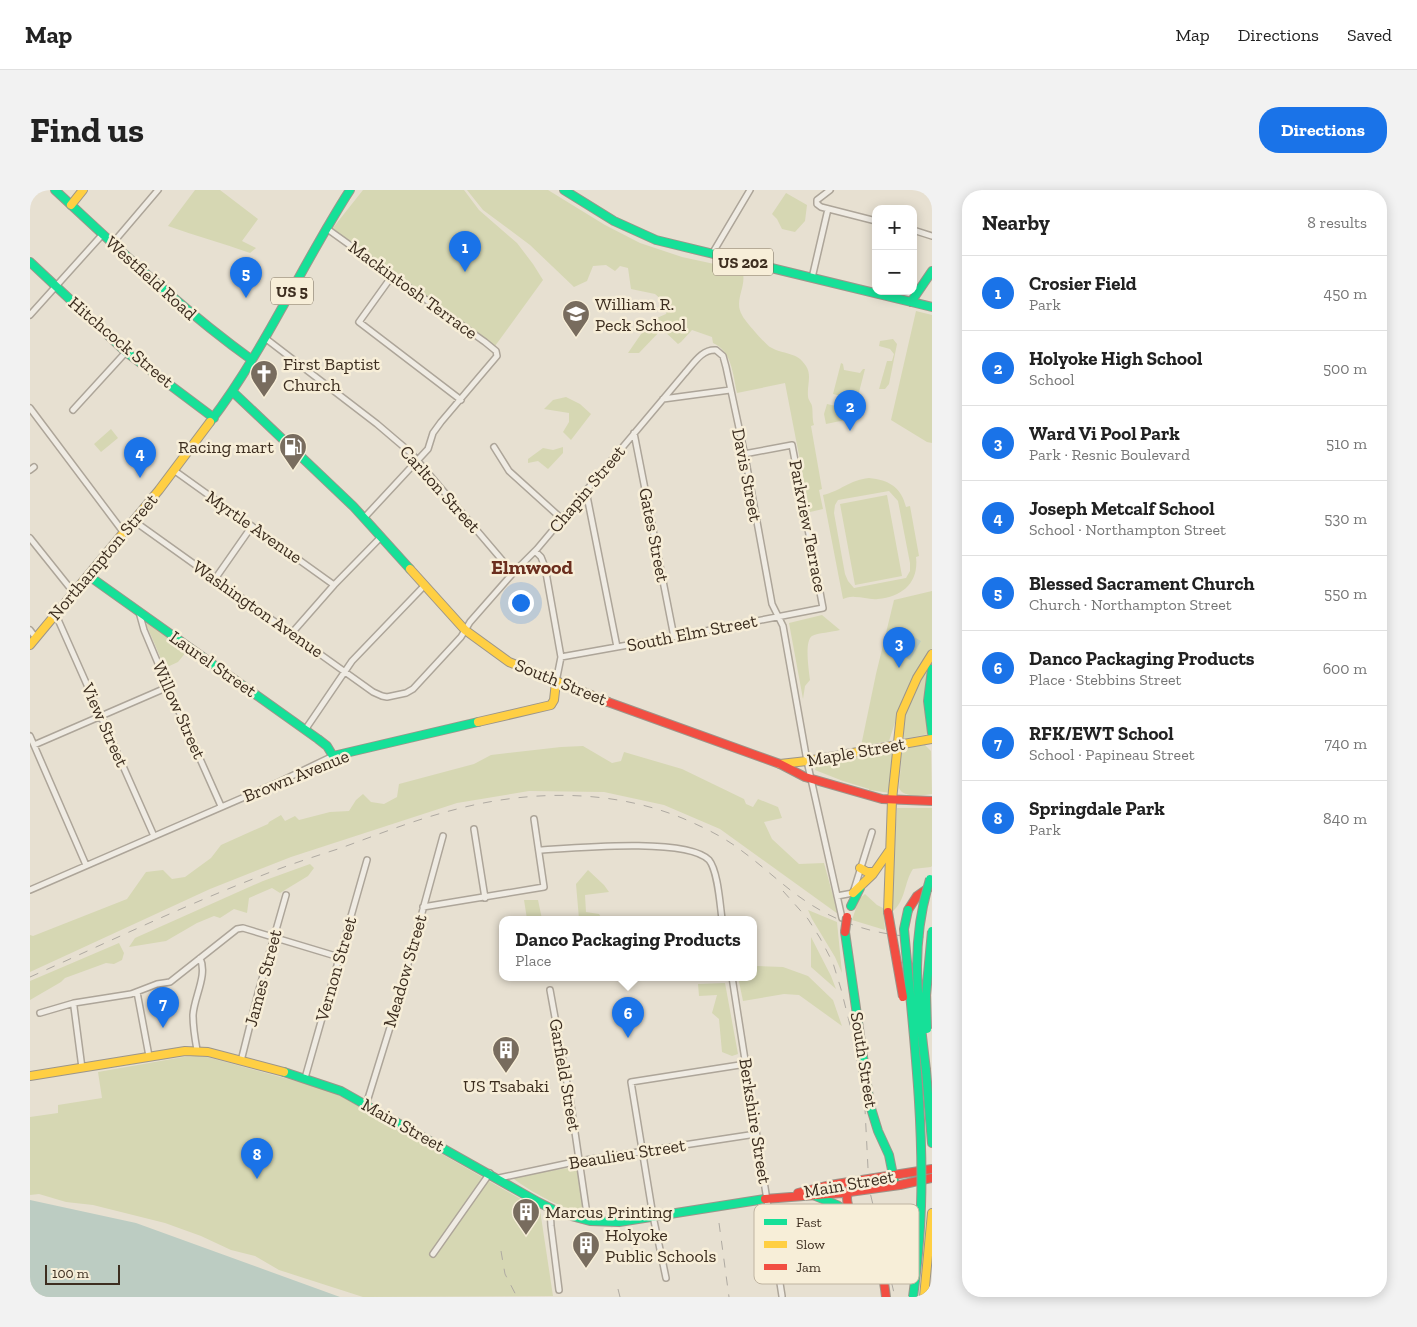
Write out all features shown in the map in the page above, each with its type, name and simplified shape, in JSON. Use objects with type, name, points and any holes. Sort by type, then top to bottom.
[{"type":"main road","name":"Westfield Road","points":[[55,190],[197,320],[252,360]]},
{"type":"main road","points":[[71,205],[83,190]]},
{"type":"main road","name":"Northampton Street","points":[[30,645],[175,471],[233,392],[326,228],[350,190]]},
{"type":"main road","name":"US 202","points":[[564,190],[614,221],[656,240],[932,307]]},
{"type":"main road","name":"Hitchcock Street","points":[[30,262],[126,352],[214,418]]},
{"type":"main road","points":[[911,302],[932,271]]},
{"type":"main road","name":"South Street","points":[[233,392],[330,483],[465,630],[513,664],[556,682],[780,764],[805,777],[811,777],[875,797],[892,800],[932,801]]},
{"type":"main road","name":"Laurel Street","points":[[88,576],[305,730],[324,744],[333,756]]},
{"type":"main road","points":[[919,1107],[911,1044],[888,912],[892,800],[899,728],[904,707],[917,678],[932,654]]},
{"type":"main road","points":[[932,669],[928,686],[928,706],[932,733]]},
{"type":"main road","name":"Brown Avenue","points":[[333,756],[551,705],[554,700],[556,682]]},
{"type":"main road","name":"Maple Street","points":[[780,764],[799,768],[804,766],[807,761],[932,739]]},
{"type":"main road","points":[[853,892],[861,887],[874,872],[884,860],[890,848]]},
{"type":"main road","points":[[860,868],[867,872],[874,872]]},
{"type":"main road","points":[[919,1240],[922,1199],[921,1144],[904,928],[908,910],[931,879]]},
{"type":"main road","points":[[931,879],[920,911],[917,938],[918,1002],[932,1143]]},
{"type":"main road","name":"South Street","points":[[861,887],[845,918],[845,932],[873,1116],[889,1155],[895,1185]]},
{"type":"main road","points":[[926,1070],[928,1052],[926,995],[932,931]]},
{"type":"main road","name":"Main Street","points":[[30,1076],[173,1052],[197,1050],[208,1052],[305,1078],[341,1091],[550,1208],[588,1221],[619,1222],[767,1200],[848,1192],[932,1178]]},
{"type":"main road","name":"Main Street","points":[[767,1200],[830,1186],[932,1169]]},
{"type":"main road","points":[[849,1204],[848,1192],[857,1182]]},
{"type":"main road","points":[[814,1195],[834,1204]]},
{"type":"main road","points":[[924,1297],[932,1213]]},
{"type":"main road","points":[[884,1284],[886,1297]]},
{"type":"main road","points":[[913,1297],[915,1284]]},
{"type":"street","points":[[112,244],[158,190]]},
{"type":"street","points":[[712,254],[750,190]]},
{"type":"street","points":[[830,190],[817,200],[817,204],[828,209],[872,220]]},
{"type":"street","points":[[812,278],[828,209]]},
{"type":"street","name":"Mackintosh Terrace","points":[[326,228],[485,342],[496,352],[497,356],[460,400]]},
{"type":"street","points":[[917,231],[932,236]]},
{"type":"street","points":[[30,314],[102,235]]},
{"type":"street","points":[[364,518],[428,449],[433,433],[460,400],[359,322],[392,276]]},
{"type":"street","name":"Carlton Street","points":[[265,338],[377,424],[411,453],[513,572]]},
{"type":"street","name":"Davis Street","points":[[703,354],[709,350],[716,350],[723,356],[744,454],[772,604],[783,626],[811,777]]},
{"type":"street","points":[[73,410],[126,352]]},
{"type":"street","name":"Chapin Street","points":[[382,696],[406,693],[455,644],[513,572],[535,551],[703,354]]},
{"type":"street","points":[[662,400],[730,390]]},
{"type":"street","points":[[30,408],[124,533]]},
{"type":"street","name":"Gates Street","points":[[634,433],[674,637]]},
{"type":"street","name":"Parkview Terrace","points":[[744,454],[792,445],[823,608]]},
{"type":"street","points":[[494,447],[509,471],[562,519]]},
{"type":"street","name":"Myrtle Avenue","points":[[175,471],[334,585]]},
{"type":"street","points":[[586,491],[618,647]]},
{"type":"street","name":"Washington Avenue","points":[[134,521],[367,688],[382,696]]},
{"type":"street","points":[[215,579],[252,526]]},
{"type":"street","points":[[291,634],[334,585],[381,537]]},
{"type":"street","points":[[30,538],[74,593]]},
{"type":"street","points":[[535,551],[541,557],[545,568],[561,657],[556,682]]},
{"type":"street","points":[[305,730],[352,661],[424,585]]},
{"type":"street","name":"South Elm Street","points":[[561,657],[823,608]]},
{"type":"street","name":"Willow Street","points":[[139,612],[144,630],[168,687],[221,806]]},
{"type":"street","name":"View Street","points":[[56,615],[154,836]]},
{"type":"street","points":[[30,630],[36,638]]},
{"type":"street","points":[[34,746],[168,687]]},
{"type":"street","points":[[30,736],[86,865]]},
{"type":"street","name":"Brown Avenue","points":[[30,890],[286,779],[333,756]]},
{"type":"street","points":[[811,777],[837,896],[845,918]]},
{"type":"street","points":[[423,907],[544,887],[540,850],[534,820]]},
{"type":"street","points":[[474,829],[485,898]]},
{"type":"street","points":[[851,906],[853,892],[872,832]]},
{"type":"street","name":"Meadow Street","points":[[366,1105],[396,1008],[442,836]]},
{"type":"street","points":[[540,850],[655,846],[698,852],[709,860],[714,870],[722,916]]},
{"type":"street","name":"Vernon Street","points":[[305,1078],[367,860]]},
{"type":"street","points":[[837,896],[853,892]]},
{"type":"street","name":"James Street","points":[[241,1061],[286,894]]},
{"type":"street","points":[[40,1013],[74,1003],[137,992],[157,984],[170,982],[237,929],[242,928],[339,957]]},
{"type":"street","points":[[197,1050],[193,1016],[194,1001],[202,977],[203,964],[200,958]]},
{"type":"street","name":"Berkshire Street","points":[[733,981],[768,1204]]},
{"type":"street","name":"Garfield Street","points":[[550,990],[571,1105],[588,1221]]},
{"type":"street","points":[[137,992],[149,1056]]},
{"type":"street","points":[[74,1003],[82,1068]]},
{"type":"street","points":[[666,1278],[653,1216],[631,1082],[746,1064]]},
{"type":"street","name":"Beaulieu Street","points":[[499,1178],[580,1161],[756,1134]]},
{"type":"street","points":[[433,1254],[490,1173]]},
{"type":"street","points":[[550,1208],[550,1226],[560,1290]]},
{"type":"green space","points":[[195,190],[220,190],[258,219],[242,241],[256,248],[250,253],[168,226]]},
{"type":"green space","points":[[363,190],[464,190],[479,210],[517,243],[543,280],[495,346],[332,229]]},
{"type":"green space","points":[[467,190],[548,190],[605,225],[640,243],[682,257],[742,270],[743,282],[739,304],[744,318],[767,345],[798,358],[808,369],[808,397],[812,406],[814,425],[811,426],[822,489],[819,490],[823,509],[810,512],[785,383],[737,393],[731,364],[724,352],[713,343],[712,337],[692,330],[678,344],[662,329],[639,353],[628,353],[650,321],[666,314],[669,306],[655,294],[631,289],[628,268],[620,266],[615,271],[606,265],[593,266],[587,281],[574,287],[530,245],[483,210]]},
{"type":"green space","points":[[786,193],[807,205],[805,221],[795,232],[782,229],[772,214]]},
{"type":"green space","points":[[916,311],[932,315],[932,443],[927,442],[891,420]]},
{"type":"green space","points":[[893,339],[897,344],[889,384],[885,389],[879,389],[887,361],[892,361],[894,354],[890,349],[879,346],[880,341]]},
{"type":"green space","points":[[841,363],[844,370],[860,373],[865,369],[857,400],[833,394]]},
{"type":"green space","points":[[566,397],[580,404],[591,414],[571,440],[563,432],[569,422],[569,413],[544,409],[553,400]]},
{"type":"green space","points":[[827,404],[854,410],[855,418],[826,424],[824,414]]},
{"type":"green space","points":[[111,429],[118,438],[101,452],[94,444]]},
{"type":"green space","points":[[563,447],[563,453],[548,469],[538,461],[528,463],[528,459],[543,448],[553,450]]},
{"type":"green space","points":[[869,478],[888,483],[901,494],[906,507],[910,506],[919,556],[916,557],[915,574],[908,587],[887,598],[852,597],[843,599],[823,495]],"holes":[[[889,491],[898,501],[910,571],[906,578],[854,588],[845,574],[834,513],[835,505],[838,500]]]},
{"type":"green space","points":[[887,495],[902,576],[855,585],[840,504]]},
{"type":"green space","points":[[932,591],[932,648],[903,698],[889,741],[861,746],[894,600]]},
{"type":"green space","points":[[822,615],[840,630],[814,635],[810,639],[808,657],[810,680],[805,686],[803,699],[789,623]]},
{"type":"green space","points":[[148,623],[187,651],[178,662],[165,668],[146,624]]},
{"type":"green space","points":[[928,671],[926,711],[928,734],[904,739],[904,722],[909,703]]},
{"type":"green space","points":[[925,745],[931,751],[932,794],[909,795],[899,788],[902,751],[906,748]]},
{"type":"green space","points":[[583,746],[612,763],[621,761],[624,752],[682,769],[744,799],[746,804],[753,807],[758,799],[778,807],[782,818],[764,822],[772,839],[799,864],[824,863],[838,914],[720,829],[664,805],[604,792],[529,791],[457,803],[291,857],[210,889],[30,972],[30,935],[33,936],[127,899],[146,872],[163,870],[172,879],[185,877],[211,858],[221,845],[268,824],[281,815],[285,821],[295,816],[299,820],[330,812],[349,811],[356,800],[363,794],[371,802],[384,804],[397,797],[399,784],[474,764],[491,755]]},
{"type":"green space","points":[[894,751],[891,793],[869,790],[815,770],[816,767],[821,766],[821,763]]},
{"type":"green space","points":[[897,808],[932,808],[932,866],[913,869],[900,902],[892,912],[892,888]]},
{"type":"green space","points":[[310,864],[314,868],[308,876],[280,893],[272,888],[249,898],[247,913],[234,909],[220,918],[214,916],[197,923],[166,941],[129,947],[135,938],[263,881]]},
{"type":"green space","points":[[588,870],[604,885],[609,892],[585,895],[586,912],[599,914],[600,916],[579,916],[576,884]]},
{"type":"green space","points":[[865,894],[883,908],[885,930],[852,920],[859,899]]},
{"type":"green space","points":[[524,900],[538,900],[541,916],[527,916]]},
{"type":"green space","points":[[808,910],[837,922],[842,973],[835,957]]},
{"type":"green space","points":[[811,937],[831,976],[836,989],[811,967]]},
{"type":"green space","points":[[119,943],[124,953],[122,960],[114,964],[106,963],[65,978],[30,1000],[30,981]]},
{"type":"green space","points":[[757,966],[783,967],[808,976],[833,1000],[842,1026],[799,995],[784,994],[743,1001],[739,981],[757,981]]},
{"type":"green space","points":[[725,983],[738,1054],[732,1056],[722,1052],[719,1019],[712,1013],[717,995],[699,996],[698,984]]},
{"type":"green space","points":[[198,1056],[325,1089],[540,1210],[553,1296],[363,1297],[279,1270],[255,1256],[231,1250],[201,1236],[165,1223],[93,1205],[66,1202],[39,1194],[30,1195],[30,1117],[58,1113],[58,1105],[102,1098],[98,1072]]},
{"type":"green space","points":[[577,1168],[584,1214],[567,1209],[514,1179],[515,1176]]},
{"type":"shaded area","points":[[912,636],[921,641],[910,660],[893,650],[898,642],[905,647]]},
{"type":"shaded area","points":[[30,1200],[136,1223],[340,1297],[30,1297]]},
{"type":"railway","points":[[30,977],[201,901],[289,865],[442,813],[513,798],[542,796],[599,797],[655,809],[682,818],[728,841],[821,911],[851,924],[883,933],[932,937]]},
{"type":"railway","points":[[783,891],[808,919],[820,938],[833,963],[841,989],[853,1037],[865,1109],[869,1188],[873,1204]]},
{"type":"railway","points":[[719,1223],[729,1297]]},
{"type":"railway","points":[[501,1251],[505,1274],[517,1297]]},
{"type":"railway","points":[[892,1284],[895,1297]]},
{"type":"railway","points":[[618,1289],[620,1297]]},
{"type":"traffic: fast","points":[[55,190],[175,299],[252,360]]},
{"type":"traffic: fast","points":[[210,422],[266,337],[315,248],[350,190]]},
{"type":"traffic: fast","points":[[564,190],[614,221],[656,240],[932,307]]},
{"type":"traffic: fast","points":[[30,262],[126,352],[214,418]]},
{"type":"traffic: fast","points":[[911,302],[932,271]]},
{"type":"traffic: fast","points":[[233,392],[353,506],[410,569]]},
{"type":"traffic: fast","points":[[89,576],[318,739],[327,746],[333,756],[478,722]]},
{"type":"traffic: fast","points":[[932,669],[928,701],[932,733]]},
{"type":"traffic: fast","points":[[926,1070],[918,997],[917,951],[923,904],[930,879]]},
{"type":"traffic: fast","points":[[851,906],[860,888]]},
{"type":"traffic: fast","points":[[908,910],[904,929],[917,1068],[921,1137],[919,1240]]},
{"type":"traffic: fast","points":[[927,1029],[926,995],[932,931]]},
{"type":"traffic: fast","points":[[845,932],[870,1105],[878,1131],[889,1155],[895,1185]]},
{"type":"traffic: fast","points":[[926,1070],[932,1143]]},
{"type":"traffic: fast","points":[[284,1072],[341,1091],[538,1202],[560,1213],[590,1221],[619,1222],[765,1199]]},
{"type":"traffic: fast","points":[[813,1195],[835,1204]]},
{"type":"traffic: fast","points":[[913,1297],[915,1284]]},
{"type":"traffic: slow","points":[[71,205],[83,190]]},
{"type":"traffic: slow","points":[[30,645],[159,490],[210,422]]},
{"type":"traffic: slow","points":[[410,569],[465,630],[509,662],[608,702]]},
{"type":"traffic: slow","points":[[892,800],[901,714],[917,678],[932,654]]},
{"type":"traffic: slow","points":[[478,722],[551,705],[554,700],[556,682]]},
{"type":"traffic: slow","points":[[780,764],[932,739]]},
{"type":"traffic: slow","points":[[888,912],[892,800]]},
{"type":"traffic: slow","points":[[853,893],[873,874],[889,851]]},
{"type":"traffic: slow","points":[[860,868],[867,872],[874,872]]},
{"type":"traffic: slow","points":[[30,1076],[185,1051],[208,1052],[284,1072]]},
{"type":"traffic: slow","points":[[924,1297],[932,1213]]},
{"type":"traffic: jam","points":[[608,702],[780,764],[805,777],[882,799],[932,801]]},
{"type":"traffic: jam","points":[[908,910],[917,896],[931,886]]},
{"type":"traffic: jam","points":[[888,912],[903,997]]},
{"type":"traffic: jam","points":[[845,932],[847,917]]},
{"type":"traffic: jam","points":[[798,1193],[830,1185],[932,1169]]},
{"type":"traffic: jam","points":[[765,1199],[842,1193],[900,1185],[932,1178]]},
{"type":"traffic: jam","points":[[848,1204],[848,1193],[857,1182]]},
{"type":"traffic: jam","points":[[884,1284],[886,1297]]},
{"type":"place","name":"Crosier Field","points":[[465,272]]},
{"type":"place","name":"Blessed Sacrament Church","points":[[246,298]]},
{"type":"place","name":"William R. Peck School","points":[[576,338]]},
{"type":"place","name":"First Baptist Church","points":[[264,398]]},
{"type":"place","name":"Holyoke High School","points":[[850,431]]},
{"type":"place","name":"Racing mart","points":[[293,471]]},
{"type":"place","name":"Joseph Metcalf School","points":[[140,478]]},
{"type":"place","name":"Ward Vi Pool Park","points":[[899,668]]},
{"type":"place","name":"RFK/EWT School","points":[[163,1028]]},
{"type":"place","name":"Danco Packaging Products","points":[[628,1038]]},
{"type":"place","name":"US Tsabaki","points":[[506,1074]]},
{"type":"place","name":"Springdale Park","points":[[257,1179]]},
{"type":"place","name":"Marcus Printing","points":[[526,1236]]},
{"type":"place","name":"Holyoke Public Schools","points":[[586,1269]]},
{"type":"district","name":"Elmwood","points":[[532,567]]}]
